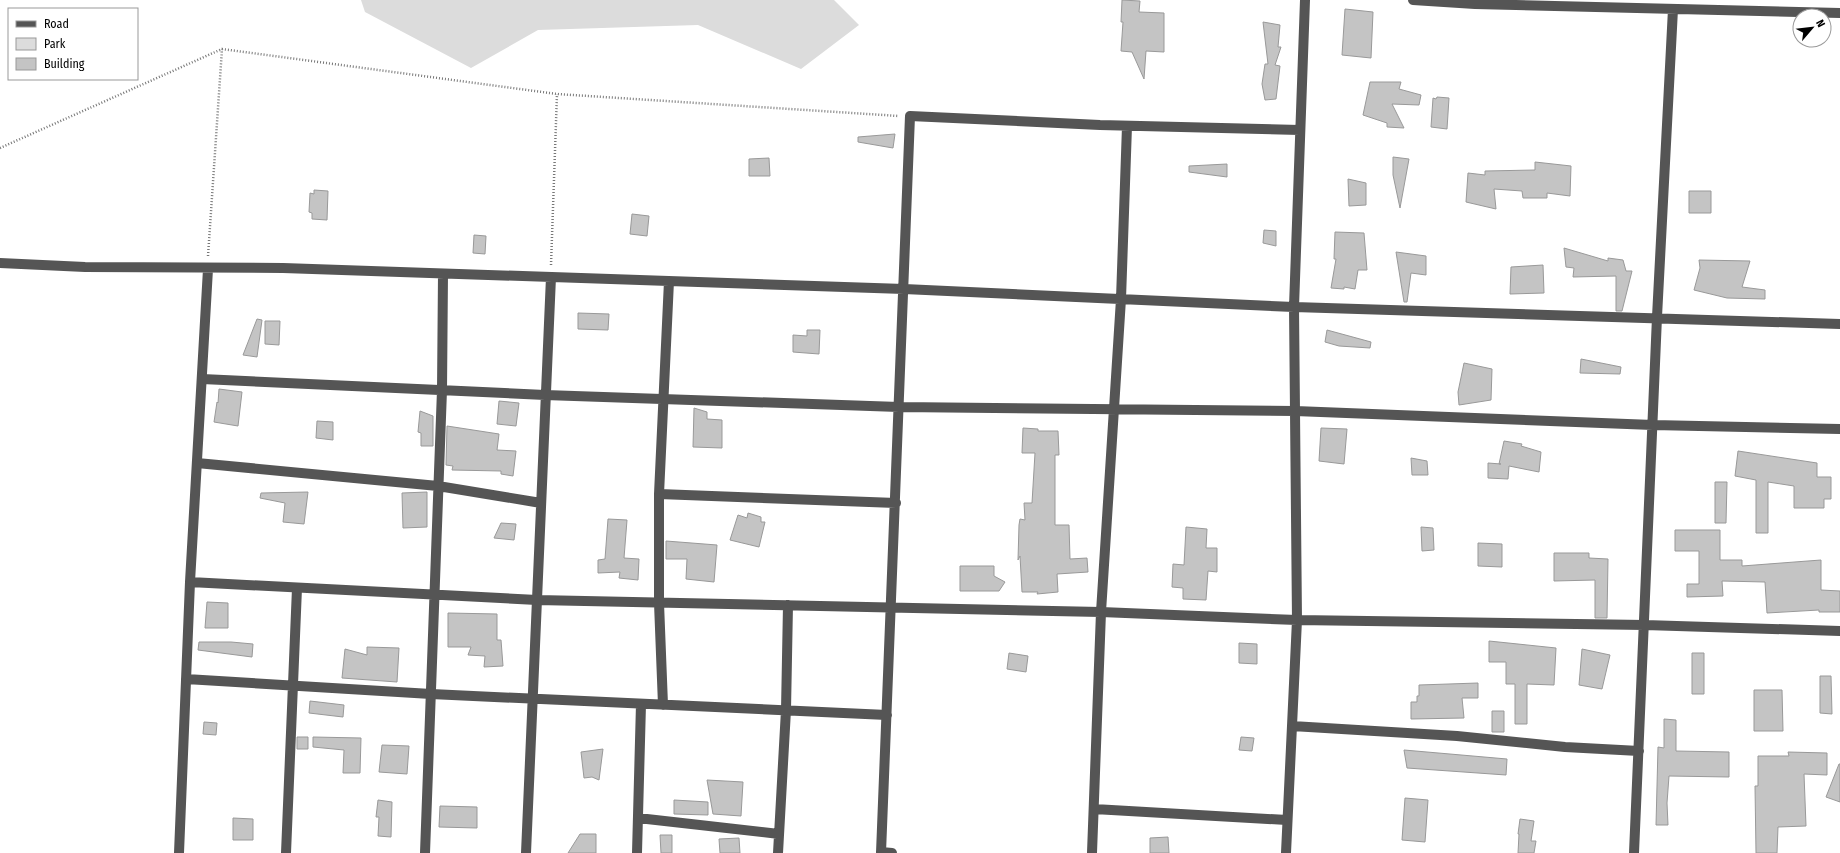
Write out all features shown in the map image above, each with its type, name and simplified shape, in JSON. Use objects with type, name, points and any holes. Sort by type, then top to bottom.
[{"type":"street","points":[[1286,853],[1297,620],[1294,307],[1305,0]]},
{"type":"street","points":[[1414,0],[1475,4],[1619,4],[1673,9],[1840,13]]},
{"type":"street","points":[[1634,853],[1645,625],[1657,317],[1673,9]]},
{"type":"street","points":[[892,853],[881,853],[896,503],[910,116],[1127,126],[1300,130]]},
{"type":"street","points":[[1092,853],[1101,612],[1121,299],[1127,126]]},
{"type":"street","points":[[0,263],[85,267],[208,269],[283,268],[904,289],[1294,307],[1657,317],[1840,324]]},
{"type":"street","points":[[179,853],[190,582],[208,269]]},
{"type":"street","points":[[424,853],[442,390],[443,274]]},
{"type":"street","points":[[526,853],[551,277]]},
{"type":"street","points":[[663,705],[659,603],[659,494],[669,281]]},
{"type":"street","points":[[202,380],[664,399],[899,406],[1114,410],[1295,411],[1653,425],[1840,430]]},
{"type":"street","points":[[197,463],[438,486],[541,503]]},
{"type":"street","points":[[659,494],[896,503]]},
{"type":"street","points":[[190,582],[537,600],[1101,612],[1297,620],[1645,625],[1840,631]]},
{"type":"street","points":[[286,853],[297,588]]},
{"type":"street","points":[[778,853],[786,710],[788,606]]},
{"type":"street","points":[[186,679],[431,694],[887,715]]},
{"type":"street","points":[[637,853],[640,704]]},
{"type":"street","points":[[1292,726],[1457,736],[1565,747],[1639,751]]},
{"type":"street","points":[[1094,809],[1287,820]]},
{"type":"street","points":[[638,818],[779,834]]},
{"type":"path","points":[[208,269],[222,49]]},
{"type":"path","points":[[0,148],[222,49],[557,94],[910,116]]},
{"type":"path","points":[[551,277],[557,94]]},
{"type":"green space","points":[[361,0],[834,0],[859,25],[801,69],[698,25],[538,30],[471,68],[365,12]]},
{"type":"building","points":[[1122,0],[1140,1],[1139,12],[1164,13],[1164,52],[1146,51],[1144,79],[1132,52],[1121,51],[1123,22],[1121,22]]},
{"type":"building","points":[[1345,9],[1373,12],[1371,58],[1342,55]]},
{"type":"building","points":[[1263,22],[1280,25],[1278,47],[1281,47],[1275,65],[1280,66],[1276,99],[1265,100],[1262,84],[1265,64],[1268,64]]},
{"type":"building","points":[[1370,82],[1401,82],[1399,89],[1421,95],[1419,105],[1392,104],[1404,128],[1387,127],[1387,123],[1363,115]]},
{"type":"building","points":[[1437,97],[1449,98],[1447,129],[1431,127],[1433,98],[1436,99]]},
{"type":"building","points":[[895,134],[893,148],[858,142],[858,137]]},
{"type":"building","points":[[1393,157],[1409,159],[1400,208],[1393,175]]},
{"type":"building","points":[[769,158],[770,176],[749,176],[749,159]]},
{"type":"building","points":[[1535,162],[1571,166],[1570,196],[1547,193],[1547,198],[1523,198],[1522,191],[1494,189],[1496,209],[1466,202],[1468,173],[1485,175],[1485,171],[1535,170]]},
{"type":"building","points":[[1227,164],[1227,177],[1189,172],[1189,166]]},
{"type":"building","points":[[1348,179],[1366,183],[1366,205],[1349,206]]},
{"type":"building","points":[[314,190],[328,191],[327,220],[312,219],[312,213],[309,212],[310,193],[314,194]]},
{"type":"building","points":[[1689,191],[1711,191],[1711,213],[1689,213]]},
{"type":"building","points":[[632,214],[649,216],[647,236],[630,234]]},
{"type":"building","points":[[1264,230],[1276,231],[1276,246],[1263,243]]},
{"type":"building","points":[[1335,232],[1364,233],[1367,270],[1358,270],[1355,289],[1344,287],[1344,289],[1331,288],[1336,259],[1334,259]]},
{"type":"building","points":[[474,235],[486,236],[485,254],[473,253]]},
{"type":"building","points":[[1564,248],[1608,261],[1608,258],[1623,260],[1626,271],[1632,271],[1622,311],[1616,311],[1616,276],[1573,277],[1574,268],[1566,267]]},
{"type":"building","points":[[1396,252],[1426,256],[1426,275],[1411,273],[1407,302],[1404,302]]},
{"type":"building","points":[[1699,260],[1750,261],[1742,287],[1765,290],[1765,299],[1727,298],[1694,290],[1700,268]]},
{"type":"building","points":[[1543,265],[1544,293],[1510,294],[1511,267]]},
{"type":"building","points":[[578,313],[609,314],[608,330],[578,329]]},
{"type":"building","points":[[257,319],[262,320],[257,357],[243,355]]},
{"type":"building","points":[[265,321],[280,321],[279,345],[265,344]]},
{"type":"building","points":[[807,330],[820,330],[819,354],[793,352],[793,335],[807,336]]},
{"type":"building","points":[[1327,330],[1371,342],[1370,348],[1339,346],[1325,342]]},
{"type":"building","points":[[1581,359],[1621,367],[1620,374],[1580,373]]},
{"type":"building","points":[[1464,363],[1492,369],[1491,400],[1459,405],[1458,392]]},
{"type":"building","points":[[219,389],[242,392],[238,426],[214,422]]},
{"type":"building","points":[[499,401],[519,403],[516,426],[497,424]]},
{"type":"building","points":[[694,408],[707,412],[707,419],[722,420],[722,448],[693,447]]},
{"type":"building","points":[[420,411],[433,416],[433,446],[421,446],[421,433],[418,432]]},
{"type":"building","points":[[317,421],[333,422],[333,440],[316,438]]},
{"type":"building","points":[[447,426],[499,434],[497,450],[516,451],[513,476],[501,474],[501,471],[452,470],[453,466],[446,465]]},
{"type":"building","points":[[1023,428],[1038,429],[1038,431],[1058,431],[1059,455],[1055,455],[1055,525],[1069,525],[1070,559],[1087,558],[1088,572],[1057,574],[1058,592],[1037,594],[1038,592],[1022,592],[1020,556],[1018,560],[1019,525],[1020,519],[1025,520],[1024,503],[1032,503],[1035,453],[1022,453]]},
{"type":"building","points":[[1321,428],[1347,429],[1344,464],[1319,461]]},
{"type":"building","points":[[1504,441],[1522,444],[1521,446],[1541,452],[1539,472],[1509,466],[1508,479],[1488,478],[1488,463],[1499,464]]},
{"type":"building","points":[[1738,451],[1817,463],[1817,477],[1831,477],[1831,499],[1824,499],[1824,508],[1794,508],[1794,486],[1768,482],[1768,533],[1756,533],[1756,480],[1735,476]]},
{"type":"building","points":[[1411,458],[1427,461],[1428,475],[1412,475]]},
{"type":"building","points":[[1715,482],[1727,482],[1726,523],[1715,523]]},
{"type":"building","points":[[308,492],[304,524],[283,522],[285,503],[260,498],[261,493]]},
{"type":"building","points":[[427,492],[427,527],[403,528],[402,493]]},
{"type":"building","points":[[748,513],[761,517],[761,522],[765,522],[759,547],[730,540],[738,515],[747,518]]},
{"type":"building","points":[[608,519],[627,520],[624,558],[639,559],[638,580],[619,578],[620,572],[598,573],[598,560],[605,559]]},
{"type":"building","points":[[501,523],[516,524],[514,540],[494,538]]},
{"type":"building","points":[[1186,527],[1207,529],[1206,548],[1217,548],[1217,572],[1208,571],[1206,600],[1183,599],[1183,588],[1172,587],[1173,564],[1184,565]]},
{"type":"building","points":[[1421,527],[1433,528],[1434,550],[1422,551]]},
{"type":"building","points":[[1675,530],[1720,530],[1720,560],[1742,560],[1742,566],[1821,560],[1821,590],[1840,591],[1840,612],[1819,612],[1819,610],[1767,613],[1765,582],[1722,581],[1723,596],[1687,597],[1687,584],[1699,584],[1699,551],[1675,551]]},
{"type":"building","points":[[666,541],[717,545],[714,582],[686,579],[687,559],[666,559]]},
{"type":"building","points":[[1478,543],[1502,544],[1502,567],[1478,566]]},
{"type":"building","points":[[1554,553],[1589,553],[1589,558],[1608,559],[1607,618],[1595,618],[1595,580],[1554,581]]},
{"type":"building","points":[[960,566],[994,566],[994,576],[1005,582],[999,591],[960,591]]},
{"type":"building","points":[[207,602],[228,603],[228,628],[205,628]]},
{"type":"building","points":[[448,613],[497,614],[497,640],[501,640],[503,666],[484,667],[485,656],[468,655],[471,647],[448,647]]},
{"type":"building","points":[[1489,641],[1556,648],[1554,685],[1527,684],[1527,724],[1515,724],[1515,684],[1506,684],[1506,662],[1489,662]]},
{"type":"building","points":[[199,642],[253,644],[252,657],[198,650]]},
{"type":"building","points":[[1239,643],[1257,644],[1257,664],[1239,663]]},
{"type":"building","points":[[367,647],[399,648],[397,682],[342,678],[345,649],[367,655]]},
{"type":"building","points":[[1582,649],[1610,655],[1602,689],[1579,685]]},
{"type":"building","points":[[1009,653],[1028,656],[1026,672],[1007,669]]},
{"type":"building","points":[[1692,653],[1704,653],[1704,694],[1692,694]]},
{"type":"building","points":[[1820,676],[1831,676],[1832,714],[1820,713]]},
{"type":"building","points":[[1478,683],[1478,698],[1462,698],[1464,718],[1411,719],[1411,702],[1417,702],[1417,696],[1419,696],[1419,685]]},
{"type":"building","points":[[1754,690],[1782,690],[1783,731],[1754,731]]},
{"type":"building","points":[[310,701],[344,705],[343,717],[309,713]]},
{"type":"building","points":[[1492,711],[1504,711],[1504,732],[1492,732]]},
{"type":"building","points":[[1664,719],[1676,720],[1676,751],[1729,752],[1729,777],[1669,776],[1667,803],[1668,825],[1656,825],[1658,747],[1664,748]]},
{"type":"building","points":[[204,722],[217,723],[216,735],[203,734]]},
{"type":"building","points":[[297,737],[308,737],[308,749],[297,749]]},
{"type":"building","points":[[313,737],[361,738],[360,773],[343,773],[344,750],[313,747]]},
{"type":"building","points":[[1241,737],[1254,738],[1252,751],[1239,750]]},
{"type":"building","points":[[382,745],[409,746],[407,774],[379,772]]},
{"type":"building","points":[[603,749],[599,780],[592,777],[584,778],[581,752]]},
{"type":"building","points":[[1404,750],[1507,759],[1506,775],[1407,768]]},
{"type":"building","points":[[1788,752],[1827,753],[1827,775],[1804,774],[1806,826],[1778,827],[1777,853],[1756,853],[1755,786],[1758,786],[1758,756],[1789,756]]},
{"type":"building","points":[[1840,764],[1840,802],[1826,797]]},
{"type":"building","points":[[707,780],[743,782],[741,816],[713,814]]},
{"type":"building","points":[[1405,798],[1428,800],[1425,842],[1402,840]]},
{"type":"building","points":[[378,800],[392,802],[391,837],[378,836],[379,817],[376,817]]},
{"type":"building","points":[[674,800],[708,802],[708,815],[674,814]]},
{"type":"building","points":[[440,806],[477,807],[477,828],[439,827]]},
{"type":"building","points":[[233,818],[253,819],[253,840],[233,840]]},
{"type":"building","points":[[1520,819],[1534,821],[1531,841],[1536,841],[1534,853],[1518,853]]},
{"type":"building","points":[[580,834],[596,834],[596,853],[568,853]]},
{"type":"building","points":[[660,835],[672,835],[672,853],[661,853]]},
{"type":"building","points":[[1168,837],[1169,853],[1150,853],[1150,838]]},
{"type":"building","points":[[739,838],[740,853],[720,853],[719,839]]}]
